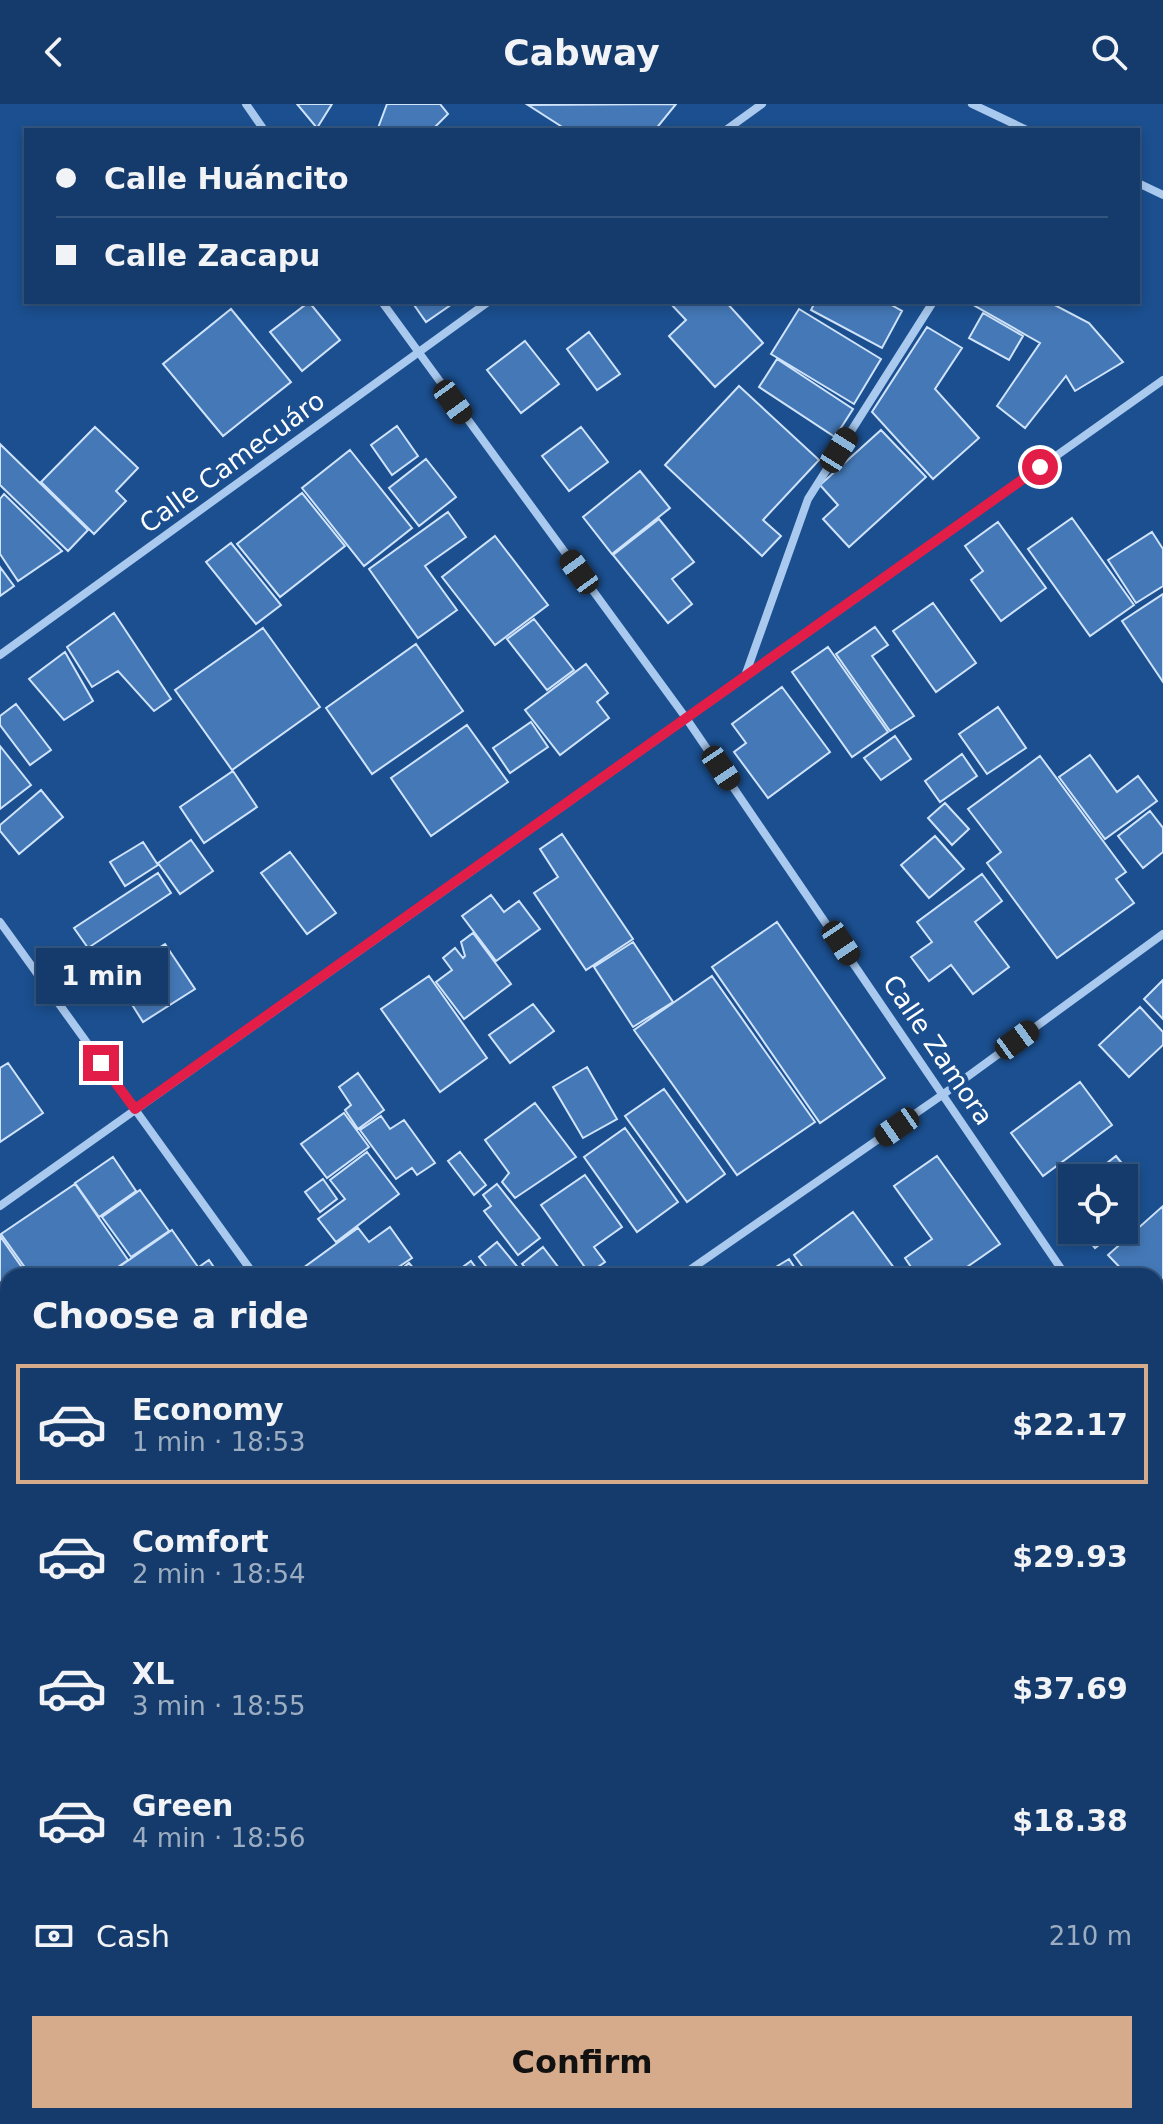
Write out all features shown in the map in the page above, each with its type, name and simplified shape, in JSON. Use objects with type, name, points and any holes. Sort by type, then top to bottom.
[{"type":"street","points":[[246,104],[263,128]]},
{"type":"street","points":[[729,128],[762,104]]},
{"type":"street","points":[[972,104],[1023,128]]},
{"type":"street","points":[[1140,184],[1163,195]]},
{"type":"street","name":"Calle Zamora","points":[[383,304],[686,718],[945,1093],[1061,1268]]},
{"type":"street","name":"Calle Camecuáro","points":[[0,655],[485,304]]},
{"type":"street","points":[[745,676],[808,499],[932,304]]},
{"type":"street","points":[[0,1206],[1163,380]]},
{"type":"street","points":[[0,922],[249,1268]]},
{"type":"street","points":[[693,1268],[945,1093],[1163,934]]},
{"type":"building","points":[[297,104],[332,104],[317,128]]},
{"type":"building","points":[[387,104],[440,104],[448,114],[434,128],[378,128]]},
{"type":"building","points":[[676,104],[657,128],[564,128],[528,105]]},
{"type":"building","points":[[306,304],[311,304],[340,340],[302,371],[270,332]]},
{"type":"building","points":[[413,304],[452,304],[426,322]]},
{"type":"building","points":[[671,304],[728,304],[763,343],[715,387],[669,336],[686,320]]},
{"type":"building","points":[[814,304],[890,304],[902,311],[882,348],[811,310]]},
{"type":"building","points":[[972,304],[1053,304],[1089,323],[1123,362],[1075,391],[1066,376],[1025,428],[997,406],[1040,343]]},
{"type":"building","points":[[231,309],[291,382],[223,436],[163,364]]},
{"type":"building","points":[[799,309],[881,359],[854,404],[771,354]]},
{"type":"building","points":[[983,313],[1023,336],[1009,360],[969,338]]},
{"type":"building","points":[[927,327],[962,348],[935,389],[979,438],[933,479],[872,412]]},
{"type":"building","points":[[589,332],[620,374],[597,390],[567,349]]},
{"type":"building","points":[[525,341],[559,384],[521,413],[487,370]]},
{"type":"building","points":[[777,359],[853,409],[835,437],[759,387]]},
{"type":"building","points":[[739,386],[819,460],[763,520],[781,536],[762,556],[665,465]]},
{"type":"building","points":[[397,426],[418,456],[392,475],[371,445]]},
{"type":"building","points":[[95,427],[138,468],[116,491],[126,501],[94,534],[41,482]]},
{"type":"building","points":[[581,427],[608,462],[569,491],[542,456]]},
{"type":"building","points":[[881,430],[926,477],[849,547],[823,519],[838,505],[820,485]]},
{"type":"building","points":[[0,444],[88,530],[68,551],[0,485]]},
{"type":"building","points":[[350,450],[412,528],[364,566],[302,488]]},
{"type":"building","points":[[426,459],[456,497],[419,526],[389,488]]},
{"type":"building","points":[[640,471],[670,508],[612,554],[583,517]]},
{"type":"building","points":[[302,493],[345,546],[280,597],[237,544]]},
{"type":"building","points":[[4,494],[62,551],[18,581],[0,554],[0,499]]},
{"type":"building","points":[[448,512],[466,537],[425,566],[457,610],[418,638],[369,569]]},
{"type":"building","points":[[1072,518],[1134,605],[1090,636],[1028,549]]},
{"type":"building","points":[[659,519],[694,562],[672,579],[692,604],[668,623],[613,555]]},
{"type":"building","points":[[998,522],[1046,588],[1001,621],[971,580],[983,571],[965,546]]},
{"type":"building","points":[[1152,532],[1163,549],[1163,586],[1136,603],[1108,560]]},
{"type":"building","points":[[495,536],[548,605],[495,645],[442,577]]},
{"type":"building","points":[[231,543],[281,605],[256,624],[206,562]]},
{"type":"building","points":[[0,567],[14,586],[0,596]]},
{"type":"building","points":[[1163,594],[1163,682],[1122,621]]},
{"type":"building","points":[[933,603],[976,663],[936,692],[893,631]]},
{"type":"building","points":[[114,613],[171,699],[154,711],[118,671],[92,687],[67,647]]},
{"type":"building","points":[[534,619],[574,670],[547,690],[507,639]]},
{"type":"building","points":[[875,627],[888,645],[872,656],[914,716],[890,731],[836,654]]},
{"type":"building","points":[[263,628],[320,707],[232,770],[175,690]]},
{"type":"building","points":[[416,644],[463,711],[372,774],[326,708]]},
{"type":"building","points":[[828,647],[888,732],[852,757],[792,672]]},
{"type":"building","points":[[65,652],[93,701],[64,720],[29,679]]},
{"type":"building","points":[[586,664],[608,693],[597,702],[609,718],[560,755],[525,710]]},
{"type":"building","points":[[782,687],[830,752],[768,798],[734,752],[746,743],[732,724]]},
{"type":"building","points":[[16,704],[51,750],[30,765],[0,725],[0,716]]},
{"type":"building","points":[[998,707],[1026,748],[987,774],[959,734]]},
{"type":"building","points":[[531,722],[548,747],[510,773],[493,748]]},
{"type":"building","points":[[467,725],[508,782],[431,836],[391,778]]},
{"type":"building","points":[[895,736],[911,759],[881,780],[864,758]]},
{"type":"building","points":[[0,746],[31,785],[0,809]]},
{"type":"building","points":[[962,754],[977,776],[940,802],[925,781]]},
{"type":"building","points":[[1090,755],[1117,792],[1138,776],[1157,801],[1105,839],[1059,777]]},
{"type":"building","points":[[1040,756],[1126,872],[1116,879],[1134,903],[1057,958],[987,863],[1001,852],[968,809]]},
{"type":"building","points":[[233,771],[257,807],[204,843],[180,807]]},
{"type":"building","points":[[41,790],[63,817],[19,854],[0,831],[0,825]]},
{"type":"building","points":[[945,803],[969,829],[952,845],[928,818]]},
{"type":"building","points":[[1150,811],[1163,828],[1163,852],[1143,868],[1118,836]]},
{"type":"building","points":[[562,834],[633,939],[586,970],[534,893],[558,877],[540,849]]},
{"type":"building","points":[[935,836],[964,869],[929,898],[901,865]]},
{"type":"building","points":[[191,840],[213,871],[180,894],[158,863]]},
{"type":"building","points":[[143,842],[158,865],[125,886],[110,862]]},
{"type":"building","points":[[290,852],[336,913],[307,934],[261,873]]},
{"type":"building","points":[[158,873],[171,893],[88,948],[74,928]]},
{"type":"building","points":[[982,874],[1002,901],[975,922],[1009,967],[973,994],[951,965],[929,981],[911,957],[932,942],[917,922]]},
{"type":"building","points":[[491,895],[504,912],[519,901],[540,929],[496,961],[462,916]]},
{"type":"building","points":[[777,922],[885,1078],[820,1123],[712,967]]},
{"type":"building","points":[[473,933],[511,984],[464,1019],[436,982],[452,970],[443,958],[455,948],[463,958],[461,942]]},
{"type":"building","points":[[633,942],[673,1002],[633,1027],[594,967]]},
{"type":"building","points":[[165,944],[195,989],[143,1022],[114,976]]},
{"type":"building","points":[[429,976],[487,1058],[440,1092],[381,1009]]},
{"type":"building","points":[[712,976],[815,1122],[737,1175],[634,1030]]},
{"type":"building","points":[[1163,980],[1163,1019],[1144,999]]},
{"type":"building","points":[[533,1004],[554,1031],[510,1063],[489,1035]]},
{"type":"building","points":[[1140,1007],[1163,1032],[1163,1045],[1129,1077],[1099,1045]]},
{"type":"building","points":[[8,1063],[43,1113],[0,1142],[0,1068]]},
{"type":"building","points":[[587,1067],[617,1119],[583,1138],[553,1087]]},
{"type":"building","points":[[358,1073],[384,1110],[358,1129],[345,1110],[351,1105],[339,1087]]},
{"type":"building","points":[[1080,1082],[1112,1125],[1043,1176],[1011,1133]]},
{"type":"building","points":[[664,1089],[725,1174],[687,1202],[625,1116]]},
{"type":"building","points":[[535,1103],[576,1157],[515,1198],[502,1182],[509,1173],[485,1140]]},
{"type":"building","points":[[344,1113],[369,1147],[327,1178],[301,1144]]},
{"type":"building","points":[[381,1116],[390,1129],[404,1120],[435,1163],[417,1175],[412,1168],[396,1179],[360,1130]]},
{"type":"building","points":[[625,1128],[678,1202],[637,1232],[584,1157]]},
{"type":"building","points":[[367,1152],[399,1194],[336,1242],[318,1219],[345,1199],[330,1180]]},
{"type":"building","points":[[460,1152],[486,1185],[474,1195],[448,1161]]},
{"type":"building","points":[[937,1156],[1000,1244],[966,1268],[912,1268],[905,1258],[932,1239],[894,1186]]},
{"type":"building","points":[[1116,1156],[1122,1164],[1106,1164]]},
{"type":"building","points":[[113,1157],[136,1191],[99,1217],[75,1183]]},
{"type":"building","points":[[585,1175],[622,1227],[594,1247],[605,1262],[596,1268],[585,1268],[541,1205]]},
{"type":"building","points":[[323,1179],[337,1199],[320,1212],[305,1192]]},
{"type":"building","points":[[75,1184],[128,1260],[116,1268],[25,1268],[1,1234]]},
{"type":"building","points":[[497,1184],[540,1238],[518,1255],[484,1211],[491,1206],[483,1195]]},
{"type":"building","points":[[140,1190],[169,1231],[131,1257],[102,1217]]},
{"type":"building","points":[[1163,1206],[1163,1268],[1120,1268],[1108,1255],[1120,1244],[1138,1244],[1138,1228]]},
{"type":"building","points":[[853,1212],[894,1268],[803,1268],[794,1255]]},
{"type":"building","points":[[390,1227],[412,1258],[397,1268],[303,1268],[358,1228],[369,1242]]},
{"type":"building","points":[[172,1230],[198,1267],[197,1268],[117,1268]]},
{"type":"building","points":[[0,1236],[22,1268],[0,1268]]},
{"type":"building","points":[[497,1242],[518,1268],[488,1268],[479,1257]]},
{"type":"building","points":[[543,1247],[559,1268],[525,1268],[522,1264]]},
{"type":"building","points":[[789,1259],[795,1268],[774,1268]]},
{"type":"building","points":[[209,1260],[214,1268],[198,1268]]},
{"type":"building","points":[[471,1261],[476,1268],[461,1268]]},
{"type":"route","points":[[101,1063],[135,1109],[1040,467]]}]
